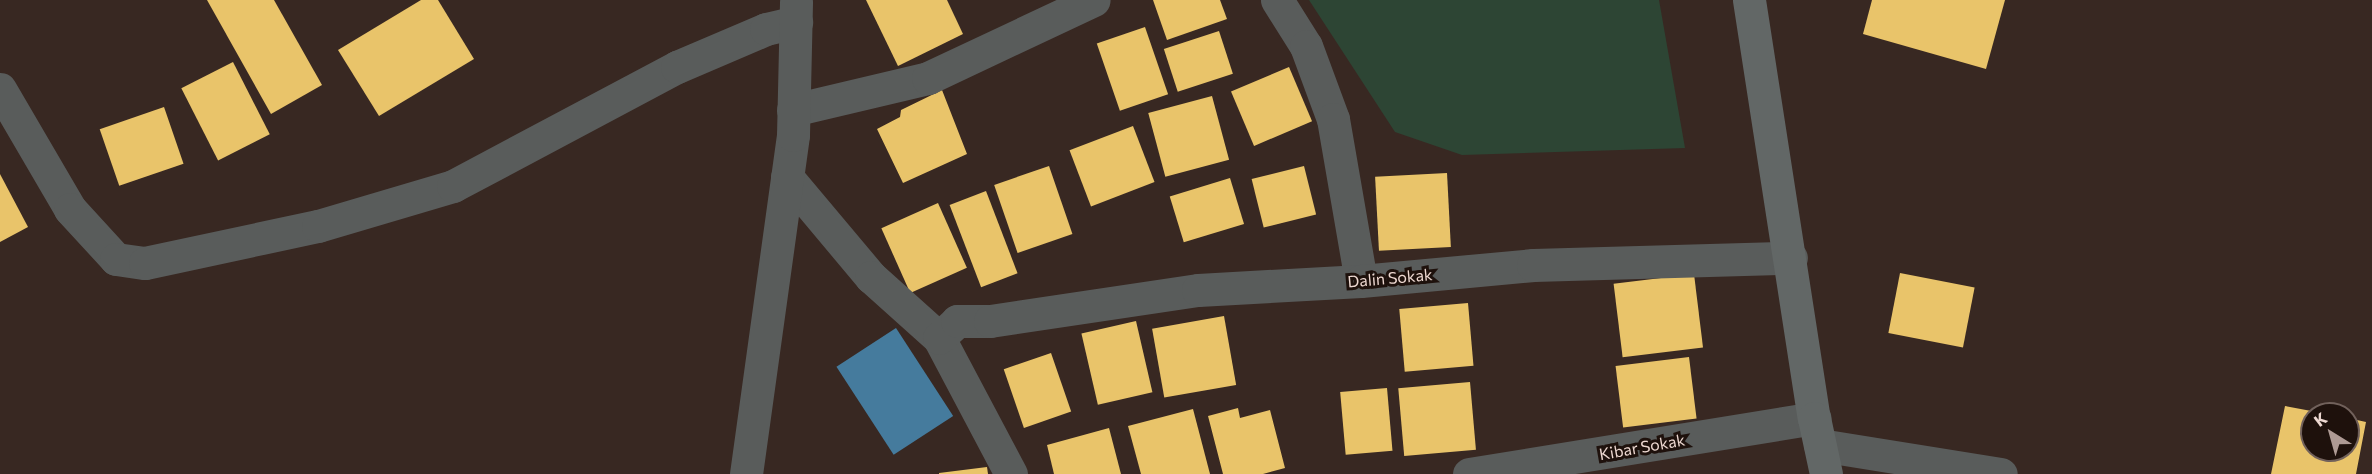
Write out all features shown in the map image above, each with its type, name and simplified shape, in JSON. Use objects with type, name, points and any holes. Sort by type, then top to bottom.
[{"type":"main road","points":[[1749,0],[1820,446]]},
{"type":"street","points":[[794,110],[928,78],[1094,0]]},
{"type":"street","points":[[1277,0],[1306,46],[1333,119],[1361,281]]},
{"type":"street","points":[[746,474],[787,177],[794,110],[796,11]]},
{"type":"street","points":[[0,88],[70,209],[116,259],[145,263],[318,226],[453,186],[677,67],[766,28],[796,11]]},
{"type":"street","points":[[787,177],[871,277],[939,338],[1011,474]]},
{"type":"street","name":"Dalin Sokak","points":[[939,338],[957,321],[990,321],[1198,290],[1361,281],[1533,265],[1791,258]]},
{"type":"street","name":"Kibar Sokak","points":[[1469,474],[1820,446],[2001,474]]},
{"type":"green space","points":[[1309,0],[1659,0],[1685,148],[1462,155],[1395,132]]},
{"type":"building: Konut","points":[[207,0],[274,0],[322,85],[271,114]]},
{"type":"building: Konut","points":[[421,0],[438,0],[474,59],[379,116],[338,50]]},
{"type":"building: Konut","points":[[866,0],[947,0],[963,34],[898,66]]},
{"type":"building: Konut","points":[[1153,0],[1220,0],[1227,19],[1167,40]]},
{"type":"building: Konut","points":[[1872,0],[2005,0],[1986,69],[1863,34]]},
{"type":"building: Konut","points":[[1145,27],[1168,94],[1120,111],[1097,44]]},
{"type":"building: Konut","points":[[1219,31],[1233,74],[1178,92],[1164,49]]},
{"type":"building: Konut","points":[[233,62],[270,134],[218,161],[181,88]]},
{"type":"building: Konut","points":[[1289,67],[1312,121],[1254,146],[1231,92]]},
{"type":"building: Konut","points":[[942,90],[967,154],[903,183],[877,129],[900,117],[901,110]]},
{"type":"building: Konut","points":[[1212,96],[1229,160],[1165,177],[1148,113]]},
{"type":"building: Konut","points":[[164,107],[184,164],[119,186],[100,129]]},
{"type":"building: Konut","points":[[1133,126],[1155,182],[1091,206],[1070,150]]},
{"type":"building: Konut","points":[[1049,166],[1072,234],[1018,253],[994,185]]},
{"type":"building: Konut","points":[[1304,166],[1316,215],[1264,228],[1252,179]]},
{"type":"building: Konut","points":[[1447,173],[1451,247],[1379,251],[1375,177]]},
{"type":"building: Konut","points":[[0,174],[28,227],[0,242]]},
{"type":"building: Konut","points":[[1230,178],[1244,224],[1184,242],[1170,196]]},
{"type":"building: Konut","points":[[986,191],[1018,273],[981,287],[950,205]]},
{"type":"building: Konut","points":[[938,203],[967,268],[910,293],[881,228]]},
{"type":"building: Konut","points":[[1900,273],[1975,288],[1963,347],[1888,333]]},
{"type":"building: Konut","points":[[1694,274],[1703,347],[1623,357],[1614,284]]},
{"type":"building: Konut","points":[[1468,303],[1473,366],[1405,372],[1399,309]]},
{"type":"building: Konut","points":[[1224,316],[1236,385],[1164,398],[1152,329]]},
{"type":"building: Konut","points":[[1136,321],[1152,392],[1098,405],[1081,334]]},
{"type":"building: Konut","points":[[1051,353],[1071,412],[1024,428],[1004,369]]},
{"type":"building: Konut","points":[[1689,357],[1697,419],[1623,428],[1616,366]]},
{"type":"building: Konut","points":[[1470,382],[1476,450],[1404,456],[1398,388]]},
{"type":"building: Konut","points":[[1387,388],[1392,451],[1346,455],[1340,392]]},
{"type":"building: Konut","points":[[2285,406],[2300,409],[2300,462],[2358,462],[2356,474],[2271,474]]},
{"type":"building: Konut","points":[[1238,408],[1240,418],[1270,410],[1285,468],[1263,474],[1223,474],[1208,416]]},
{"type":"building: Konut","points":[[1193,409],[1210,474],[1141,474],[1128,426]]},
{"type":"building: Konut","points":[[2360,421],[2366,422],[2360,453]]},
{"type":"building: Konut","points":[[1109,428],[1121,474],[1054,474],[1047,445]]},
{"type":"building: Konut","points":[[987,467],[988,474],[939,474],[939,473]]},
{"type":"building: Kamu","points":[[896,328],[953,416],[894,455],[836,367]]}]
